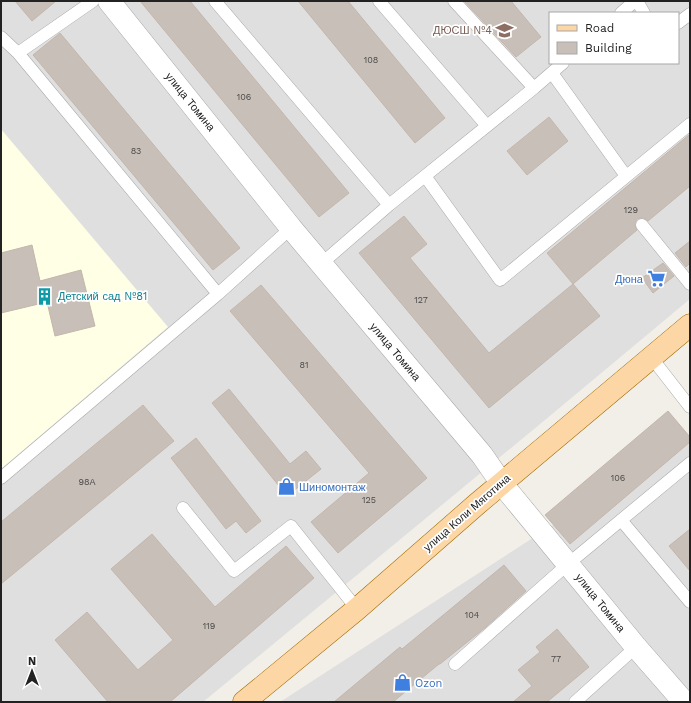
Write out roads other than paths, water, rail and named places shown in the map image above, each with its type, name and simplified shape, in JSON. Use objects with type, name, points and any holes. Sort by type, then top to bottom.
[{"type":"main road","name":"улица Коли Мяготина","points":[[244,702],[357,609],[477,504],[690,325]]},
{"type":"street","name":"улица Томина","points":[[109,1],[320,264],[482,456],[502,484],[636,647],[684,702]]},
{"type":"lane","points":[[18,53],[92,1]]},
{"type":"lane","points":[[215,1],[389,206]]},
{"type":"lane","points":[[379,1],[488,126]]},
{"type":"lane","points":[[454,1],[534,88]]},
{"type":"lane","points":[[622,12],[636,1],[643,12]]},
{"type":"lane","points":[[679,22],[690,14]]},
{"type":"lane","points":[[1,37],[18,53],[218,294]]},
{"type":"lane","points":[[320,264],[562,64]]},
{"type":"lane","points":[[552,73],[626,176]]},
{"type":"lane","points":[[425,176],[500,280],[616,190],[626,176],[690,124]]},
{"type":"lane","points":[[642,226],[690,284]]},
{"type":"lane","points":[[1,478],[218,294],[291,228]]},
{"type":"lane","points":[[651,357],[690,407]]},
{"type":"lane","points":[[455,664],[568,564],[690,463]]},
{"type":"lane","points":[[183,508],[234,571],[291,526],[357,609]]},
{"type":"lane","points":[[621,520],[690,602]]},
{"type":"lane","points":[[576,702],[636,647]]},
{"type":"place","name":"ДЮСШ №4","points":[[505,30]]},
{"type":"place","name":"Дюна","points":[[656,279]]},
{"type":"place","name":"Детский сад №81","points":[[45,296]]},
{"type":"place","name":"Шиномонтаж","points":[[286,487]]},
{"type":"place","name":"Ozon","points":[[402,683]]}]
